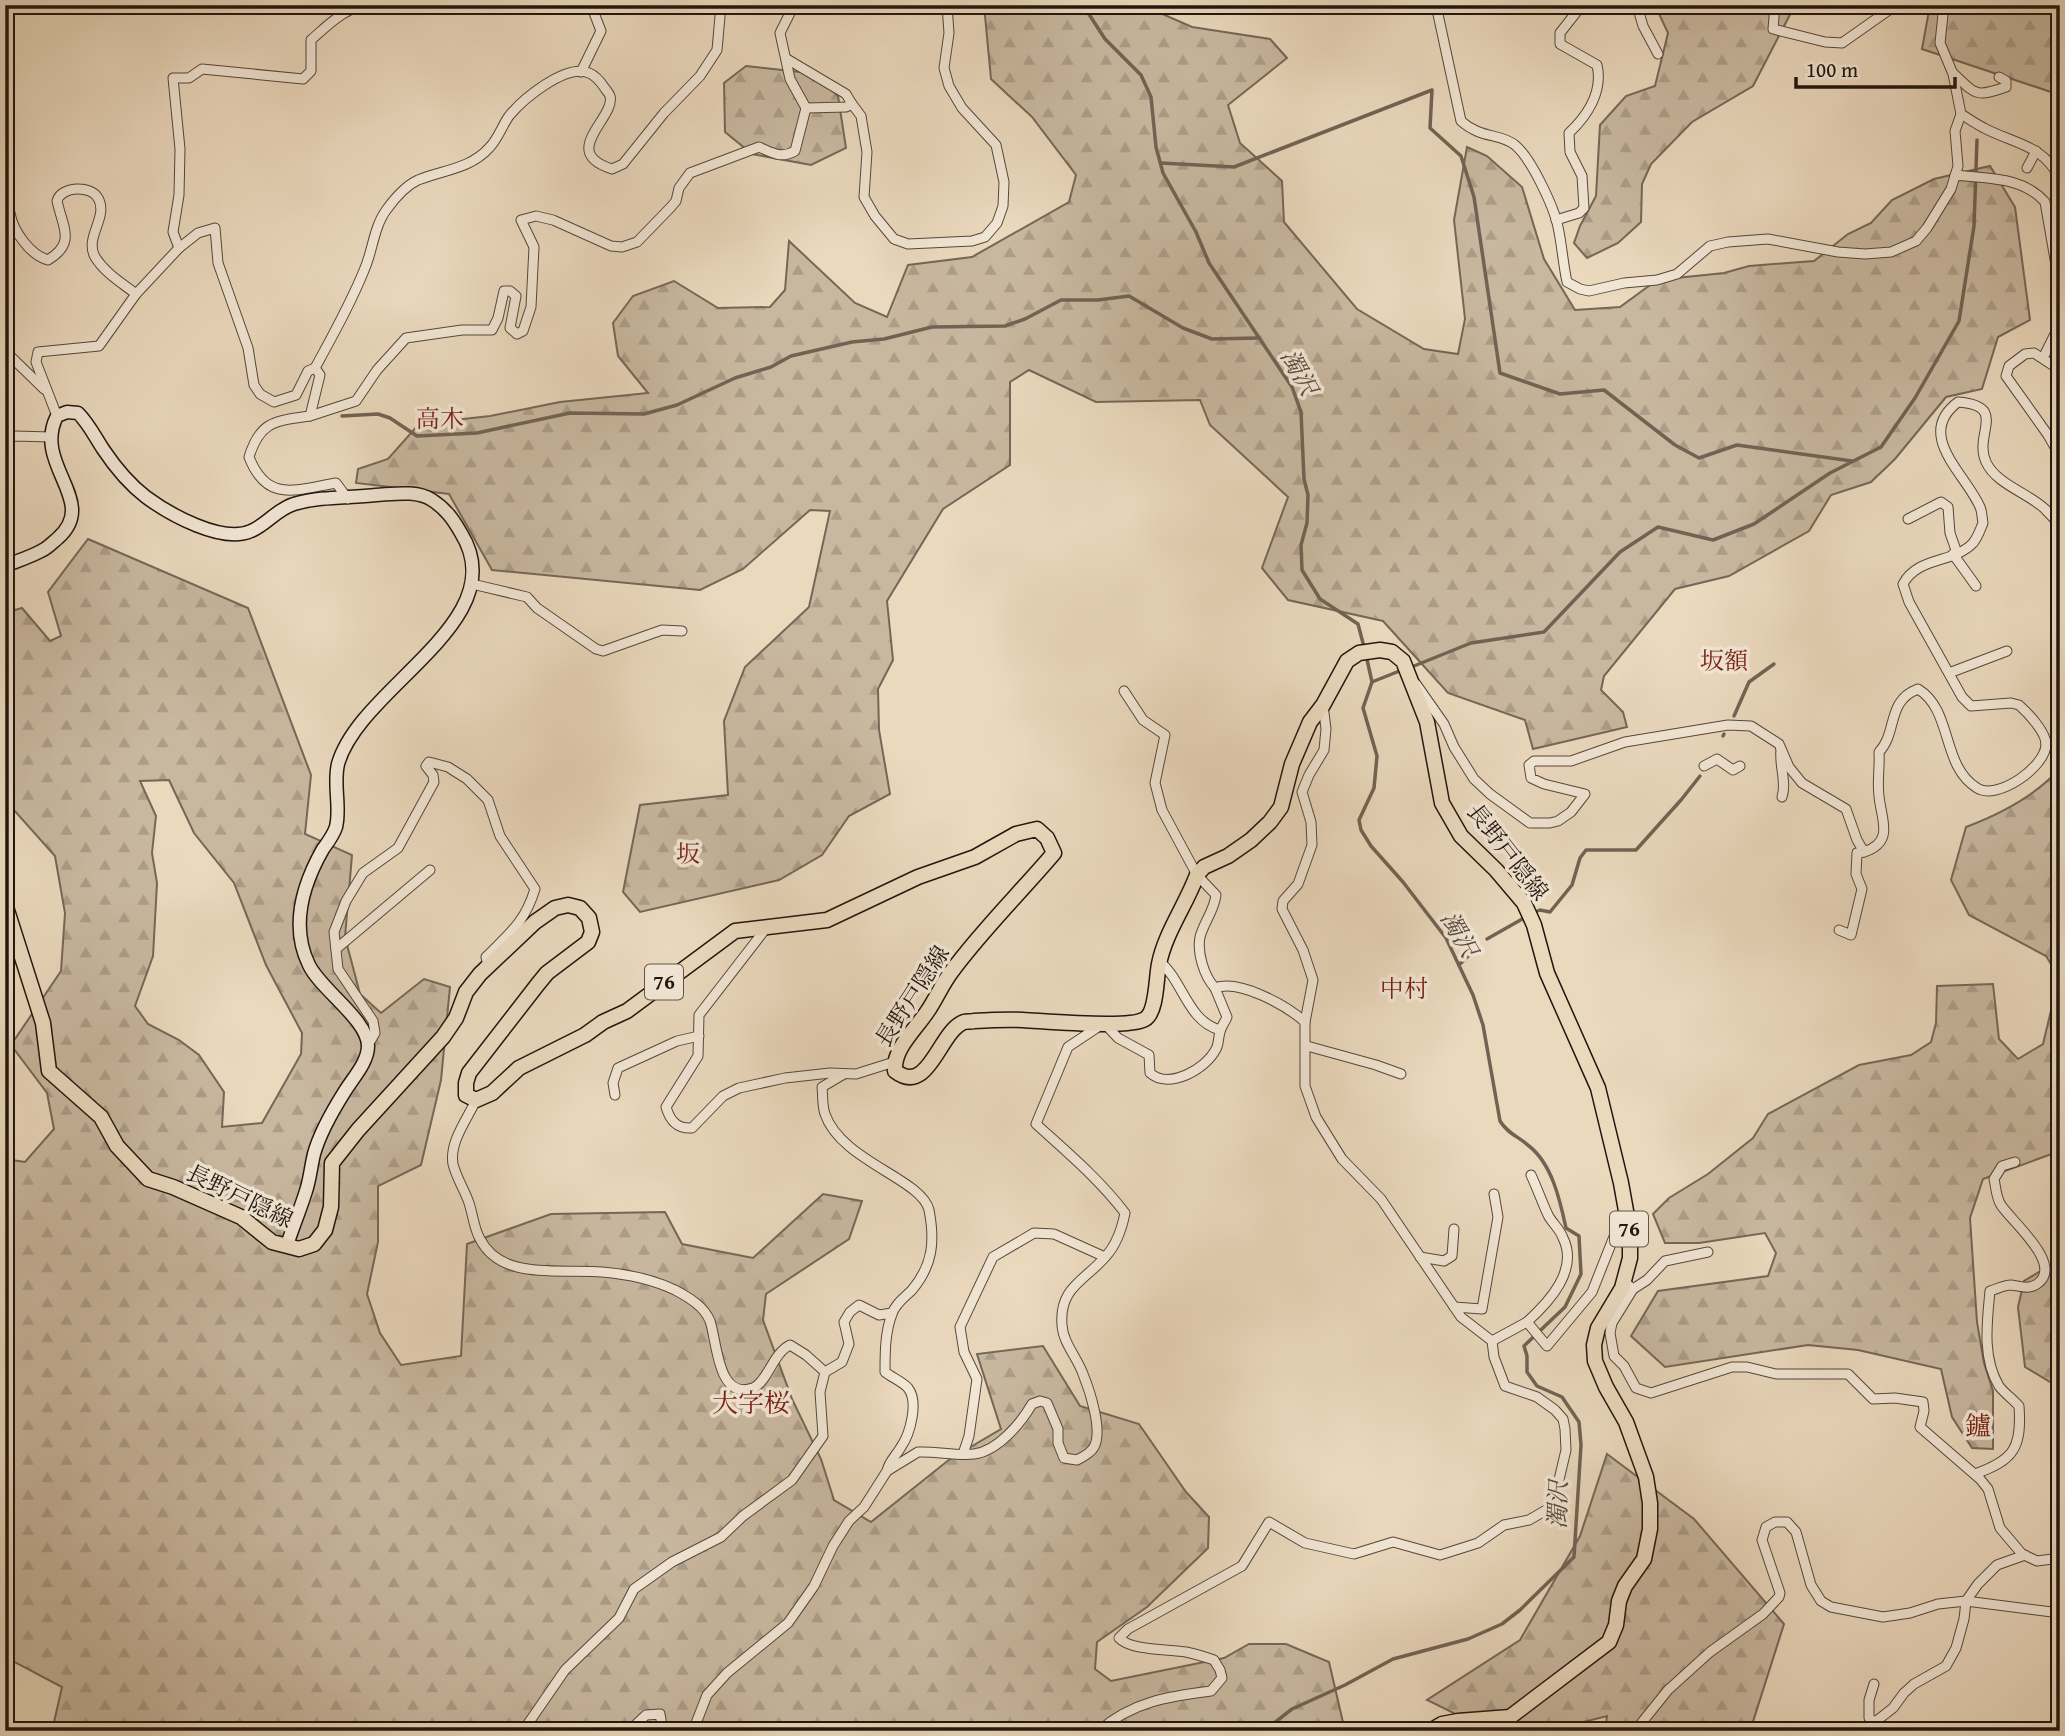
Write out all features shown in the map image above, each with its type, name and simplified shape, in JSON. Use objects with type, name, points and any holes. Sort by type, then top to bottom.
[{"type":"main road","points":[[5,566],[44,551],[68,529],[74,518],[74,505],[52,456],[51,429],[57,416],[67,412],[78,413],[89,424],[104,452],[121,475],[146,497],[213,533],[250,532],[290,505],[319,498],[348,499],[400,493],[428,497],[447,510],[472,555],[472,584],[454,623],[438,644],[375,704],[348,740],[338,764],[337,824],[303,892],[300,923],[309,965],[320,983],[358,1021],[368,1045],[365,1058],[331,1114],[314,1152],[307,1190],[287,1245]]},
{"type":"main road","name":"長野戸隠線","points":[[5,904],[43,1023],[49,1070],[101,1117],[117,1146],[148,1179],[241,1217],[271,1242],[299,1249],[314,1244],[325,1230],[331,1207],[332,1163],[358,1130],[443,1037],[456,1018],[467,992],[488,966],[555,908],[568,905],[580,908],[589,918],[592,932],[588,942],[547,973],[470,1073],[466,1083],[467,1095],[476,1100],[492,1093],[519,1068],[627,1011],[735,931],[827,920],[918,877],[975,857],[1016,834],[1037,829],[1047,838],[1054,853],[951,972],[912,1035],[901,1045],[894,1062],[895,1071],[903,1077],[914,1077],[925,1069],[954,1029],[963,1022],[1019,1020],[1133,1024],[1147,1018],[1152,1012],[1159,961],[1197,875],[1205,867],[1228,856],[1251,840],[1281,807],[1284,789],[1310,722],[1323,705],[1347,661],[1359,653],[1380,650],[1392,652],[1403,661],[1427,722],[1441,803],[1461,836],[1496,870],[1524,903],[1534,925],[1547,972],[1598,1088],[1628,1218],[1630,1258],[1629,1285],[1604,1315],[1598,1328],[1594,1345],[1595,1361],[1626,1422],[1646,1477],[1650,1503],[1650,1529],[1644,1559],[1625,1586],[1609,1642],[1510,1717],[1458,1721],[1442,1724],[1430,1731]]},
{"type":"street","points":[[179,248],[173,232],[179,195],[180,149],[173,78],[189,78],[202,69],[303,79],[311,71],[311,40],[343,15],[360,5],[370,5]]},
{"type":"street","points":[[581,72],[601,31],[591,5]]},
{"type":"street","points":[[57,416],[36,362],[38,352],[99,346],[136,294],[179,248],[198,233],[215,228],[218,263],[248,348],[254,385],[261,394],[274,402],[296,395],[308,371],[315,368],[348,310],[367,265],[380,219],[401,192],[416,181],[467,164],[489,148],[510,115],[535,93],[567,72],[587,72],[599,79],[610,96],[609,106],[592,133],[588,146],[592,157],[601,166],[612,169],[623,164],[664,113],[700,76],[717,50],[722,5]]},
{"type":"street","points":[[348,499],[336,483],[285,490],[268,487],[258,477],[249,457],[254,439],[265,427],[279,420],[310,416],[356,401],[377,370],[406,338],[462,330],[492,330],[498,318],[504,291],[510,291],[516,296],[510,328],[517,334],[523,331],[531,307],[534,247],[522,220],[536,216],[553,220],[611,246],[622,247],[637,242],[676,201],[680,188],[690,173],[759,147],[778,156],[786,156],[795,151],[806,108],[790,79],[780,33],[794,5]]},
{"type":"street","points":[[787,59],[846,94],[861,116],[867,152],[864,197],[894,239],[908,244],[972,241],[985,237],[997,223],[1003,206],[1004,182],[996,145],[962,108],[949,86],[944,68],[948,33],[947,5]]},
{"type":"street","points":[[1436,5],[1461,121],[1477,133],[1513,143],[1524,154],[1556,220],[1567,282],[1589,291],[1677,274],[1710,246],[1728,242],[1768,239],[1852,253],[1891,252],[1916,241],[1951,189],[1958,166],[1955,131],[1961,114],[1954,74],[1940,43],[1944,5]]},
{"type":"street","points":[[1556,220],[1578,213],[1584,208],[1582,176],[1568,142],[1569,133],[1587,113],[1600,80],[1597,65],[1560,44],[1560,33],[1582,5]]},
{"type":"street","points":[[1637,5],[1643,26],[1658,54]]},
{"type":"street","points":[[1775,5],[1773,29],[1825,42],[1842,43],[1896,5]]},
{"type":"street","points":[[1954,74],[1971,91],[1982,95],[2006,87],[2006,81],[1998,77]]},
{"type":"street","points":[[806,108],[846,107],[852,104]]},
{"type":"street","points":[[1961,114],[1986,130],[2025,144],[2036,151],[2050,162],[2060,178]]},
{"type":"street","points":[[2027,168],[2036,151]]},
{"type":"street","points":[[1955,176],[2013,181],[2037,193],[2045,202],[2060,288]]},
{"type":"street","points":[[5,180],[10,186],[10,216],[23,241],[39,258],[48,260],[63,250],[65,242],[58,196],[63,192],[92,191],[97,196],[101,211],[91,247],[104,270],[136,294]]},
{"type":"street","points":[[2043,358],[2060,324]]},
{"type":"street","points":[[5,351],[50,395]]},
{"type":"street","points":[[2059,451],[2006,376],[2009,366],[2025,354],[2034,353],[2060,370]]},
{"type":"street","points":[[310,416],[320,375],[315,368]]},
{"type":"street","points":[[1839,930],[1851,934],[1862,889],[1856,874],[1857,853],[1873,849],[1881,841],[1885,824],[1879,796],[1879,752],[1886,744],[1893,716],[1903,697],[1918,689],[1933,702],[1953,757],[1964,778],[1979,790],[1990,792],[2006,787],[2025,775],[2043,754],[2046,743],[2043,734],[2020,705],[2011,703],[1971,706],[1962,697],[1909,602],[1903,584],[1909,573],[1930,561],[1955,554],[1971,545],[1983,523],[1980,507],[1956,472],[1940,436],[1947,410],[1958,402],[1976,403],[1985,410],[1988,418],[1982,452],[1990,469],[2044,508],[2060,525]]},
{"type":"street","points":[[5,438],[51,437]]},
{"type":"street","points":[[1908,519],[1941,502],[1948,507],[1955,554],[1976,586]]},
{"type":"street","points":[[472,584],[527,597],[537,608],[596,649],[603,651],[662,630],[682,631]]},
{"type":"street","points":[[1950,673],[2007,651]]},
{"type":"street","points":[[1411,677],[1444,724],[1454,747],[1474,779],[1531,823],[1558,821],[1571,812],[1585,794],[1544,785],[1531,778],[1529,765],[1534,761],[1571,761],[1625,742],[1728,725],[1751,726],[1779,744],[1789,767],[1802,783],[1846,810],[1864,852]]},
{"type":"street","points":[[887,1471],[918,1451],[963,1454],[977,1453],[993,1446],[1022,1421],[1032,1404],[1040,1401],[1047,1403],[1058,1429],[1058,1443],[1065,1458],[1077,1460],[1093,1448],[1098,1434],[1093,1406],[1083,1373],[1063,1335],[1062,1321],[1068,1292],[1105,1257],[1121,1233],[1125,1213],[1104,1187],[1063,1146],[1036,1124],[1068,1047],[1104,1023],[1118,1038],[1149,1055],[1150,1073],[1156,1079],[1171,1079],[1203,1066],[1216,1049],[1220,1030],[1227,1017],[1214,988],[1203,973],[1200,938],[1214,907],[1216,895],[1197,875],[1162,810],[1155,783],[1165,734],[1143,720],[1124,691]]},
{"type":"street","points":[[1099,1731],[1120,1714],[1142,1703],[1211,1691],[1218,1683],[1222,1678],[1214,1660],[1187,1652],[1133,1646],[1119,1638],[1128,1629],[1242,1566],[1269,1522],[1305,1543],[1354,1554],[1393,1542],[1440,1555],[1478,1543],[1504,1525],[1529,1520],[1548,1509],[1558,1484],[1566,1450],[1563,1419],[1537,1397],[1505,1386],[1494,1357],[1492,1340],[1461,1317],[1381,1199],[1342,1159],[1316,1117],[1305,1086],[1305,1022],[1313,980],[1303,950],[1282,909],[1283,901],[1298,884],[1312,845],[1311,822],[1303,792],[1309,775],[1324,750],[1323,705]]},
{"type":"street","points":[[2046,743],[2060,744]]},
{"type":"street","points":[[1781,748],[1780,762],[1785,788],[1782,797]]},
{"type":"street","points":[[1704,766],[1717,759],[1733,770],[1740,766]]},
{"type":"street","points":[[368,1045],[375,1033],[373,1021],[338,969],[334,932],[346,901],[363,873],[398,848],[434,782],[433,775],[426,766],[429,762],[449,767],[467,779],[488,800],[500,836],[535,889],[528,910],[514,930],[486,957],[488,966]]},
{"type":"street","points":[[336,949],[430,870]]},
{"type":"street","points":[[767,927],[699,1015],[698,1056],[666,1107],[673,1122],[683,1128],[692,1128],[723,1096],[738,1088],[785,1078],[856,1074],[894,1062]]},
{"type":"street","points":[[1159,961],[1167,968],[1181,994],[1198,1016],[1209,1027],[1220,1030]]},
{"type":"street","points":[[1214,988],[1234,985],[1274,1003],[1305,1022]]},
{"type":"street","points":[[615,1095],[613,1083],[618,1068],[677,1041],[699,1036]]},
{"type":"street","points":[[1307,1046],[1401,1074]]},
{"type":"street","points":[[693,1731],[707,1695],[727,1673],[788,1623],[801,1608],[832,1546],[849,1521],[864,1507],[903,1445],[909,1429],[913,1399],[908,1387],[885,1373],[885,1348],[892,1313],[922,1278],[930,1262],[932,1244],[928,1207],[914,1189],[855,1153],[836,1133],[825,1114],[822,1087],[844,1074]]},
{"type":"street","points":[[476,1100],[455,1142],[453,1164],[480,1239],[501,1262],[516,1268],[604,1272],[643,1279],[673,1289],[704,1311],[710,1321],[724,1377],[735,1387],[747,1390],[757,1387],[783,1349],[790,1345],[825,1372]]},
{"type":"street","points":[[1975,1474],[2010,1457],[2019,1438],[2019,1406],[1999,1386],[1988,1357],[1990,1291],[2008,1285],[2030,1288],[2041,1283],[2046,1271],[2035,1241],[2012,1220],[1998,1202],[1994,1179],[2002,1166],[2015,1162]]},
{"type":"street","points":[[1492,1340],[1530,1325],[1564,1276],[1564,1238],[1549,1217],[1531,1175]]},
{"type":"street","points":[[1454,1307],[1482,1309],[1498,1217],[1494,1194]]},
{"type":"street","points":[[1530,1325],[1547,1346],[1592,1292],[1617,1229],[1628,1218]]},
{"type":"street","points":[[1420,1257],[1444,1261],[1452,1256],[1454,1229]]},
{"type":"street","points":[[963,1454],[969,1436],[977,1379],[964,1352],[960,1327],[993,1256],[1034,1233],[1054,1234],[1105,1257]]},
{"type":"street","points":[[1709,1252],[1665,1261],[1647,1280],[1629,1285],[1610,1333],[1614,1356],[1624,1366],[1636,1388],[1651,1393],[1732,1367],[1747,1367],[1776,1374],[1848,1374],[1873,1399],[1895,1398],[1923,1402],[1920,1427],[1975,1474],[1988,1489],[2000,1528],[2025,1555],[2038,1561],[2060,1558]]},
{"type":"street","points":[[523,1731],[565,1670],[619,1618],[634,1589],[672,1563],[721,1537],[743,1516],[792,1480],[823,1436],[820,1392],[825,1372],[842,1362],[849,1344],[844,1322],[850,1312],[859,1305],[880,1315],[892,1313]]},
{"type":"street","points":[[1635,1731],[1668,1690],[1710,1652],[1763,1614],[1779,1597],[1780,1593],[1762,1540],[1766,1527],[1775,1522],[1787,1522],[1796,1532],[1811,1585],[1821,1601],[1831,1607],[1883,1617],[1910,1614],[1938,1604],[1966,1601],[2060,1613]]},
{"type":"street","points":[[1874,1684],[1869,1700],[1869,1718],[1875,1722],[1893,1708],[1914,1684],[1946,1665],[1956,1648],[1966,1601],[1978,1584],[1997,1565],[2025,1555]]},
{"type":"street","points":[[629,1731],[646,1715],[660,1714],[663,1731]]},
{"type":"green space","points":[[984,5],[1142,5],[1192,27],[1270,39],[1287,58],[1228,105],[1240,143],[1282,181],[1284,222],[1357,309],[1424,349],[1458,354],[1465,319],[1454,220],[1467,147],[1487,156],[1522,187],[1544,259],[1575,310],[1620,307],[1657,280],[1724,273],[1749,266],[1814,261],[1848,234],[1871,223],[1892,200],[1934,179],[1990,166],[2015,207],[2030,320],[1998,337],[1982,389],[1946,397],[1895,459],[1871,482],[1831,495],[1809,531],[1729,576],[1675,589],[1604,676],[1601,690],[1623,712],[1627,727],[1533,749],[1525,720],[1448,693],[1383,621],[1288,600],[1262,568],[1288,497],[1210,425],[1200,400],[1096,402],[1029,370],[1010,382],[1010,465],[943,509],[887,601],[893,660],[878,689],[879,730],[890,794],[849,816],[822,855],[779,880],[640,912],[623,892],[640,805],[728,795],[724,721],[745,667],[809,607],[830,511],[810,510],[743,569],[700,590],[492,570],[449,494],[356,483],[358,469],[388,459],[419,424],[490,416],[560,402],[648,393],[618,356],[613,323],[633,296],[674,281],[718,308],[770,307],[785,290],[789,241],[855,303],[887,317],[908,265],[972,257],[1069,202],[1076,175],[1032,117],[991,79]]},
{"type":"green space","points":[[1655,5],[1795,5],[1753,86],[1692,122],[1651,164],[1642,184],[1641,222],[1618,243],[1587,258],[1574,243],[1596,196],[1600,125],[1626,96],[1655,86],[1668,33]]},
{"type":"green space","points":[[1930,5],[2060,5],[2060,95],[1922,49]]},
{"type":"green space","points":[[746,66],[818,74],[838,96],[846,148],[811,165],[752,154],[725,132],[724,83]]},
{"type":"green space","points":[[88,539],[248,608],[311,775],[305,834],[352,855],[345,937],[360,994],[381,1013],[424,979],[450,987],[441,1080],[421,1165],[378,1186],[378,1242],[367,1294],[380,1333],[401,1365],[461,1356],[467,1244],[551,1214],[665,1212],[682,1244],[753,1258],[823,1194],[862,1201],[849,1239],[766,1294],[763,1320],[792,1399],[821,1459],[834,1500],[871,1522],[950,1459],[1001,1429],[977,1354],[1043,1346],[1080,1406],[1139,1424],[1186,1492],[1209,1517],[1208,1548],[1147,1607],[1097,1642],[1095,1669],[1111,1681],[1224,1658],[1249,1644],[1286,1644],[1329,1662],[1345,1731],[52,1731],[62,1687],[5,1657],[5,1159],[25,1162],[54,1129],[47,1093],[11,1045],[61,971],[65,913],[55,856],[14,810],[5,807],[5,613],[22,608],[50,641],[61,636],[48,592]],"holes":[[[169,780],[194,833],[234,883],[266,965],[302,1033],[301,1054],[262,1123],[222,1127],[224,1092],[199,1055],[179,1040],[148,1024],[135,1006],[153,956],[157,883],[152,853],[156,816],[140,781]]]},
{"type":"green space","points":[[2060,768],[2060,1151],[1983,1179],[1970,1218],[1977,1322],[1984,1363],[1993,1391],[1993,1449],[1972,1448],[1952,1417],[1941,1369],[1858,1350],[1808,1345],[1665,1367],[1631,1336],[1658,1291],[1768,1276],[1776,1253],[1765,1233],[1699,1243],[1665,1243],[1653,1214],[1669,1198],[1708,1174],[1753,1138],[1768,1114],[1859,1065],[1911,1055],[1931,1042],[1936,1023],[1937,986],[1993,984],[1999,1039],[2018,1059],[2043,1044],[2059,977],[2046,956],[1969,915],[1951,880],[1966,827],[2017,803],[2040,787]]},
{"type":"green space","points":[[2060,1271],[2060,1388],[2025,1367],[2018,1307],[2024,1281],[2039,1272]]},
{"type":"green space","points":[[1607,1454],[1694,1519],[1784,1624],[1750,1731],[1605,1731],[1607,1716],[1548,1731],[1490,1731],[1427,1700],[1520,1640],[1580,1536]]},
{"type":"waterway","name":"濁沢","points":[[1083,5],[1105,39],[1141,75],[1151,97],[1156,147],[1163,173],[1196,232],[1209,263],[1292,387],[1301,412],[1304,479],[1308,495],[1307,523],[1301,545],[1302,570],[1320,599],[1358,624],[1364,647]]},
{"type":"waterway","points":[[1161,163],[1234,167],[1432,90],[1430,128],[1461,156],[1474,197],[1500,373],[1560,394],[1604,390],[1675,445],[1699,458],[1737,445],[1852,461]]},
{"type":"waterway","points":[[1409,668],[1471,643],[1544,632],[1620,552],[1658,527],[1713,540],[1754,524],[1830,473],[1881,447],[1915,398],[1959,321],[1974,226],[1977,140]]},
{"type":"waterway","points":[[342,416],[378,414],[390,418],[417,436],[477,433],[570,413],[644,414],[677,405],[735,378],[771,367],[791,356],[932,327],[1005,326],[1061,300],[1098,300],[1129,296],[1183,328],[1212,339],[1259,338]]},
{"type":"waterway","name":"濁沢","points":[[1264,1731],[1292,1709],[1393,1659],[1468,1639],[1502,1624],[1574,1557],[1581,1445],[1579,1422],[1562,1397],[1537,1386],[1527,1372],[1524,1346],[1565,1307],[1581,1274],[1579,1236],[1566,1228],[1558,1194],[1544,1162],[1500,1121],[1483,1025],[1473,995],[1446,938],[1361,830],[1359,820],[1374,788],[1377,756],[1363,708],[1372,682],[1366,655]]},
{"type":"waterway","points":[[1734,716],[1749,682],[1774,664]]},
{"type":"waterway","points":[[1372,682],[1402,670]]},
{"type":"waterway","points":[[1535,912],[1550,912],[1572,885],[1580,858],[1586,850],[1636,850],[1700,776]]},
{"type":"waterway","points":[[1487,939],[1524,918]]},
{"type":"waterway","points":[[1459,965],[1470,954]]},
{"type":"district","name":"高木","points":[[440,419]]},
{"type":"district","name":"坂額","points":[[1724,661]]},
{"type":"district","name":"坂","points":[[688,854]]},
{"type":"district","name":"中村","points":[[1404,989]]},
{"type":"district","name":"大字桜","points":[[751,1403]]},
{"type":"district","name":"鑪","points":[[1978,1426]]}]
